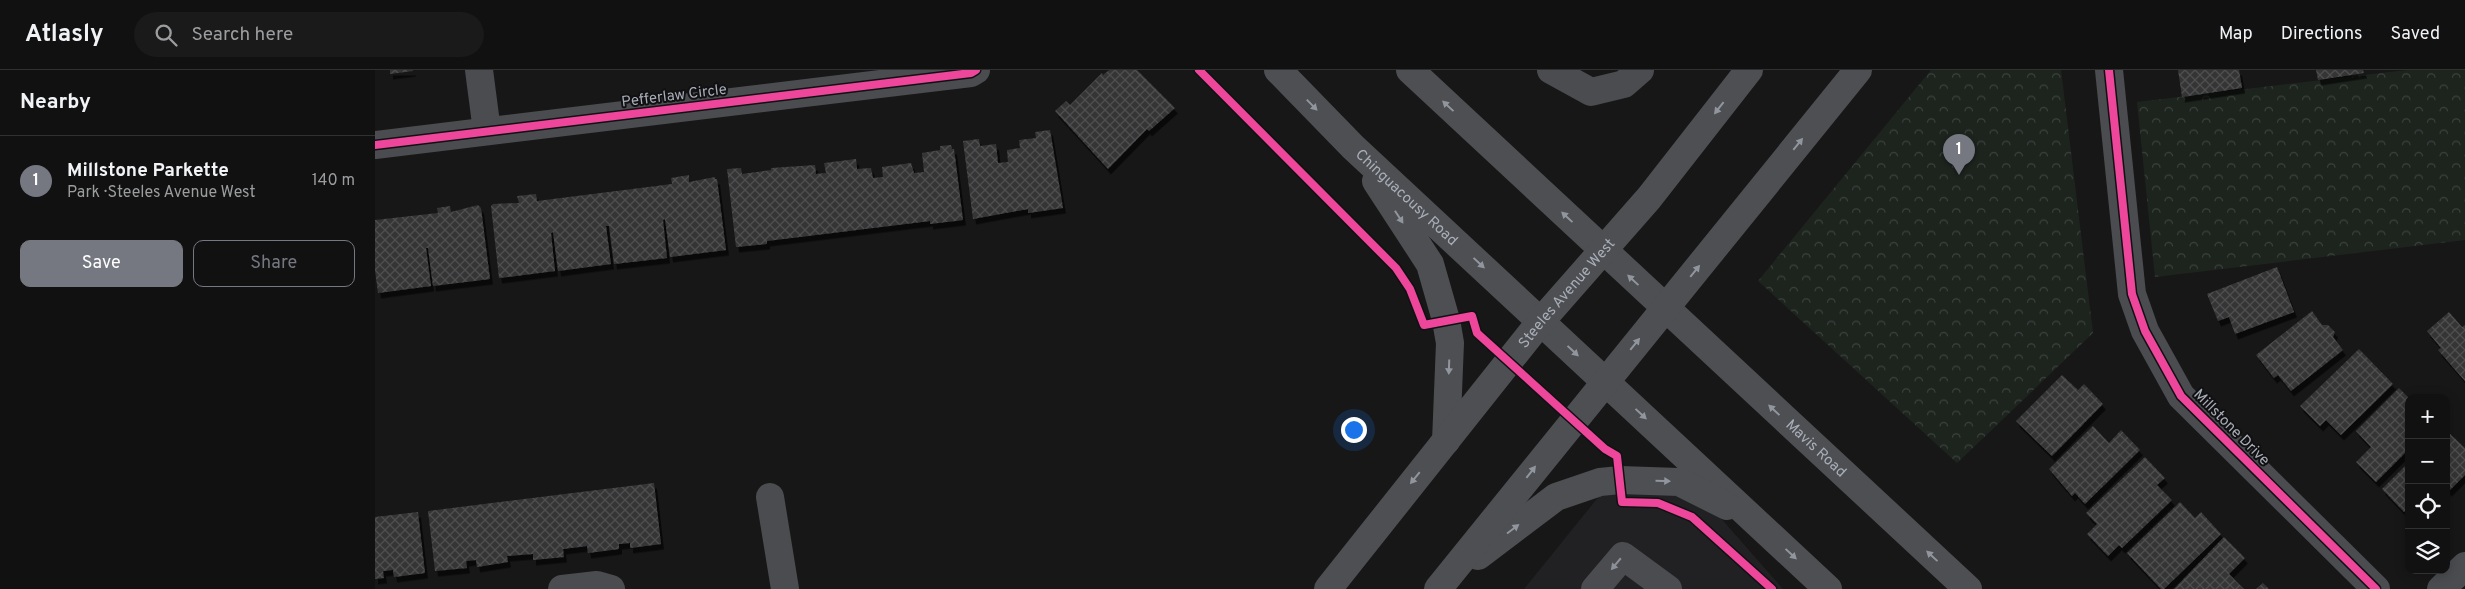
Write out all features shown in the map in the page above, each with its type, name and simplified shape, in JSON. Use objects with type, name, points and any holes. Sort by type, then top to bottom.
[{"type":"main road","name":"Chinguacousy Road","points":[[1278,70],[1353,147],[1541,321]]},
{"type":"main road","points":[[1410,70],[1664,308]]},
{"type":"main road","name":"Steeles Avenue West","points":[[1328,589],[1541,321],[1649,198],[1749,70]]},
{"type":"main road","points":[[1442,584],[1858,70]]},
{"type":"main road","points":[[1353,147],[1430,264],[1450,343],[1446,440]]},
{"type":"main road","name":"Mavis Road","points":[[1664,308],[1968,589]]},
{"type":"main road","points":[[1541,321],[1829,589]]},
{"type":"main road","points":[[1442,584],[1556,497],[1599,482],[1620,480],[1679,482],[1756,520]]},
{"type":"street","points":[[479,70],[487,131]]},
{"type":"street","name":"Pefferlaw Circle","points":[[375,145],[971,73],[976,70]]},
{"type":"street","points":[[1551,70],[1591,92],[1624,84],[1640,70]]},
{"type":"street","name":"Millstone Drive","points":[[2109,70],[2131,294],[2145,331],[2181,396],[2376,589]]},
{"type":"street","points":[[770,497],[785,589]]},
{"type":"street","points":[[1595,589],[1623,556],[1668,589]]},
{"type":"street","points":[[2441,589],[2465,566]]},
{"type":"street","points":[[562,589],[597,585],[611,589]]},
{"type":"shaded area","points":[[1621,469],[1683,475],[1783,589],[1524,589]]},
{"type":"green space","points":[[1931,70],[2061,70],[2093,333],[1957,463],[1758,281]]},
{"type":"green space","points":[[2407,70],[2465,70],[2465,240],[2155,277],[2137,102]]},
{"type":"building","points":[[390,70],[413,70],[413,71],[390,74]]},
{"type":"building","points":[[1109,70],[1137,70],[1175,108],[1149,131],[1147,129],[1108,169],[1055,111],[1066,101],[1070,105],[1102,73],[1103,75]]},
{"type":"building","points":[[2178,70],[2239,70],[2242,88],[2182,97]]},
{"type":"building","points":[[2316,70],[2363,70],[2364,73],[2318,80]]},
{"type":"building","points":[[1050,130],[1063,208],[1028,213],[1028,209],[973,219],[963,141],[979,139],[980,146],[996,144],[998,163],[1008,162],[1007,150],[1020,148],[1019,140],[1036,138],[1035,132]]},
{"type":"building","points":[[951,145],[952,149],[954,149],[963,220],[930,224],[930,221],[767,241],[767,244],[736,247],[727,169],[741,168],[742,174],[771,170],[771,168],[815,165],[816,174],[826,173],[824,163],[856,159],[857,169],[871,168],[873,178],[883,177],[882,167],[911,163],[914,173],[924,172],[922,153],[940,150],[940,146]]},
{"type":"building","points":[[689,175],[689,182],[715,177],[717,179],[726,250],[670,257],[665,219],[663,220],[667,258],[614,264],[609,226],[606,226],[611,264],[558,271],[553,232],[551,233],[555,271],[499,278],[491,206],[493,204],[519,203],[517,196],[536,194],[537,201],[672,184],[671,178]]},
{"type":"building","points":[[478,205],[481,208],[490,279],[433,286],[428,248],[426,248],[431,286],[378,293],[375,270],[375,220],[438,213],[437,208],[450,206],[451,212]]},
{"type":"building","points":[[2277,267],[2294,312],[2235,334],[2229,317],[2218,321],[2207,294]]},
{"type":"building","points":[[2312,311],[2322,325],[2328,325],[2335,332],[2333,337],[2343,350],[2291,391],[2278,375],[2274,378],[2256,355]]},
{"type":"building","points":[[2449,312],[2462,327],[2465,325],[2465,381],[2438,350],[2441,348],[2427,331]]},
{"type":"building","points":[[2359,349],[2393,384],[2341,435],[2326,420],[2320,426],[2300,406]]},
{"type":"building","points":[[2062,375],[2078,390],[2084,384],[2103,404],[2052,456],[2016,421]]},
{"type":"building","points":[[2399,388],[2405,394],[2405,453],[2376,482],[2356,462],[2371,447],[2356,431]]},
{"type":"building","points":[[2093,426],[2109,443],[2121,430],[2140,450],[2085,504],[2075,493],[2072,496],[2049,469]]},
{"type":"building","points":[[2450,434],[2465,448],[2465,475],[2450,490]]},
{"type":"building","points":[[2145,457],[2165,478],[2157,485],[2172,500],[2122,548],[2119,545],[2108,556],[2087,534],[2097,524],[2086,513]]},
{"type":"building","points":[[2405,466],[2404,512],[2382,489]]},
{"type":"building","points":[[654,483],[661,544],[630,548],[630,543],[619,544],[619,549],[588,553],[587,546],[563,549],[564,557],[533,560],[533,554],[507,556],[508,562],[477,567],[476,560],[466,561],[467,568],[435,571],[428,511]]},
{"type":"building","points":[[2180,502],[2195,518],[2201,512],[2221,534],[2164,589],[2161,589],[2127,553]]},
{"type":"building","points":[[418,512],[425,573],[394,577],[393,570],[383,571],[384,578],[375,579],[375,517]]},
{"type":"building","points":[[2224,537],[2245,558],[2229,574],[2244,589],[2174,589]]},
{"type":"building","points":[[2263,583],[2269,589],[2256,589]]},
{"type":"cycle path","points":[[375,145],[971,73],[976,70]]},
{"type":"cycle path","points":[[1199,70],[1396,268],[1410,289],[1424,325],[1472,316],[1477,333],[1605,449],[1617,456],[1622,502],[1658,503],[1692,517],[1772,589]]},
{"type":"cycle path","points":[[2109,70],[2132,294],[2145,331],[2181,396],[2376,589]]},
{"type":"place","name":"Millstone Parkette","points":[[1959,175]]}]
